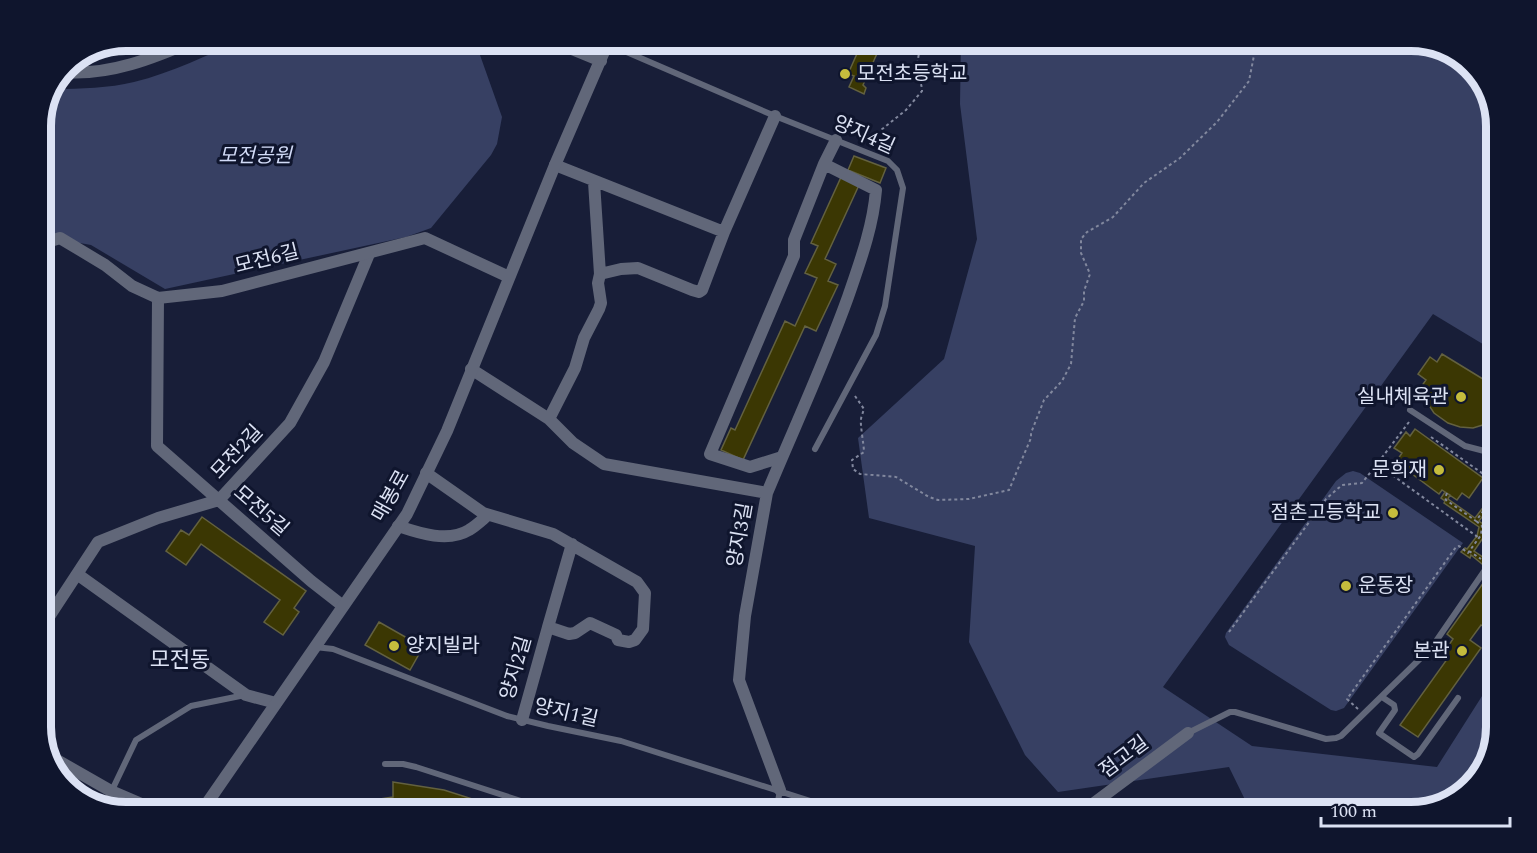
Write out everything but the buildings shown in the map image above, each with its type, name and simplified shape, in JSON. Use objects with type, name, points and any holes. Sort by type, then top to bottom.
[{"type":"street","points":[[73,73],[133,64],[163,51]]},
{"type":"street","points":[[576,51],[601,61]]},
{"type":"street","name":"매봉로","points":[[208,802],[407,514],[447,431],[555,165],[605,51]]},
{"type":"street","points":[[600,274],[638,268],[699,292],[704,287],[724,232],[775,116]]},
{"type":"street","points":[[782,457],[750,467],[710,454],[794,255],[794,240],[836,140]]},
{"type":"street","points":[[767,493],[832,343],[861,259],[874,211],[876,190],[824,164]]},
{"type":"street","points":[[555,165],[724,232]]},
{"type":"street","points":[[549,419],[575,368],[584,338],[601,303],[598,284],[600,274],[594,182]]},
{"type":"street","points":[[51,241],[60,238],[95,259],[132,286],[158,298]]},
{"type":"street","name":"모전6길","points":[[158,298],[222,291],[425,238],[509,277]]},
{"type":"street","name":"모전2길","points":[[51,614],[98,543],[159,518],[219,500],[290,423],[324,362],[369,254]]},
{"type":"street","name":"모전5길","points":[[158,298],[157,446],[311,581],[343,606]]},
{"type":"street","name":"양지3길","points":[[471,369],[549,419],[573,443],[604,464],[767,493],[745,616],[739,680],[780,790]]},
{"type":"street","name":"양지2길","points":[[426,473],[488,515],[547,532],[572,544],[637,582],[645,593],[643,629],[640,635],[629,642],[618,640],[616,634],[590,623],[575,633],[569,634],[548,627]]},
{"type":"street","points":[[398,526],[428,535],[456,535],[472,529],[488,515]]},
{"type":"street","name":"양지2길","points":[[522,720],[572,544]]},
{"type":"street","points":[[77,574],[246,695],[276,703]]},
{"type":"street","name":"점고길","points":[[1097,802],[1188,734]]},
{"type":"street","points":[[60,762],[136,802]]},
{"type":"lane","name":"양지4길","points":[[629,51],[775,116],[888,161],[897,170],[903,188],[885,306],[876,335],[815,449]]},
{"type":"lane","points":[[1410,410],[1465,446],[1486,451]]},
{"type":"lane","points":[[1188,734],[1230,712],[1235,712],[1331,739],[1341,736],[1436,642],[1486,569]]},
{"type":"lane","name":"양지1길","points":[[315,647],[333,649],[522,720],[621,741],[814,802]]},
{"type":"lane","points":[[107,799],[135,740],[191,706],[246,695]]},
{"type":"lane","points":[[1382,697],[1394,705],[1395,710],[1379,733],[1414,757],[1458,698]]},
{"type":"lane","points":[[385,764],[416,767],[522,802]]},
{"type":"lane","points":[[67,772],[70,768]]},
{"type":"lane","points":[[778,802],[780,790]]},
{"type":"path","points":[[872,154],[868,144],[871,138],[906,110],[922,91],[918,75],[919,51]]},
{"type":"path","points":[[851,382],[855,398],[864,409],[860,420],[861,432],[865,440],[864,452],[852,460],[853,469],[860,474],[896,477],[938,500],[969,499],[1010,490],[1044,400],[1062,381],[1071,364],[1075,318],[1084,301],[1084,291],[1090,274],[1081,253],[1082,239],[1087,232],[1113,217],[1144,183],[1180,158],[1217,122],[1249,81],[1255,51]]},
{"type":"path","points":[[1229,632],[1326,499],[1342,485],[1362,483],[1407,422],[1411,422]]},
{"type":"path","points":[[1430,435],[1486,476]]},
{"type":"path","points":[[1377,464],[1479,538]]},
{"type":"path","points":[[1364,714],[1347,699],[1456,547],[1459,546],[1468,553],[1483,529],[1446,500],[1447,493]]},
{"type":"path","points":[[1476,522],[1486,508]]},
{"type":"green space","name":"모전공원","points":[[217,51],[479,51],[502,117],[497,144],[491,155],[431,228],[406,237],[165,289],[91,245],[63,240],[51,241],[51,121],[61,89],[115,86],[176,68]]},
{"type":"green space","points":[[961,51],[1411,51],[1426,52],[1444,59],[1460,70],[1473,84],[1482,102],[1486,121],[1486,346],[1433,314],[1163,687],[1252,746],[1437,767],[1486,690],[1486,727],[1483,746],[1473,769],[1457,786],[1440,796],[1411,802],[1246,802],[1229,767],[1058,792],[1025,755],[969,642],[975,546],[869,518],[858,438],[944,359],[977,239],[960,104]]},
{"type":"green space","name":"운동장","points":[[1353,471],[1360,473],[1463,543],[1344,708],[1336,711],[1229,645],[1225,637],[1336,481],[1346,473]]},
{"type":"place","name":"모전초등학교","points":[[845,74]]},
{"type":"place","name":"실내체육관","points":[[1461,397]]},
{"type":"place","name":"문희재","points":[[1439,470]]},
{"type":"place","name":"점촌고등학교","points":[[1393,513]]},
{"type":"place","name":"운동장","points":[[1346,586]]},
{"type":"place","name":"양지빌라","points":[[394,646]]},
{"type":"place","name":"본관","points":[[1462,651]]},
{"type":"district","name":"모전동","points":[[180,660]]}]
